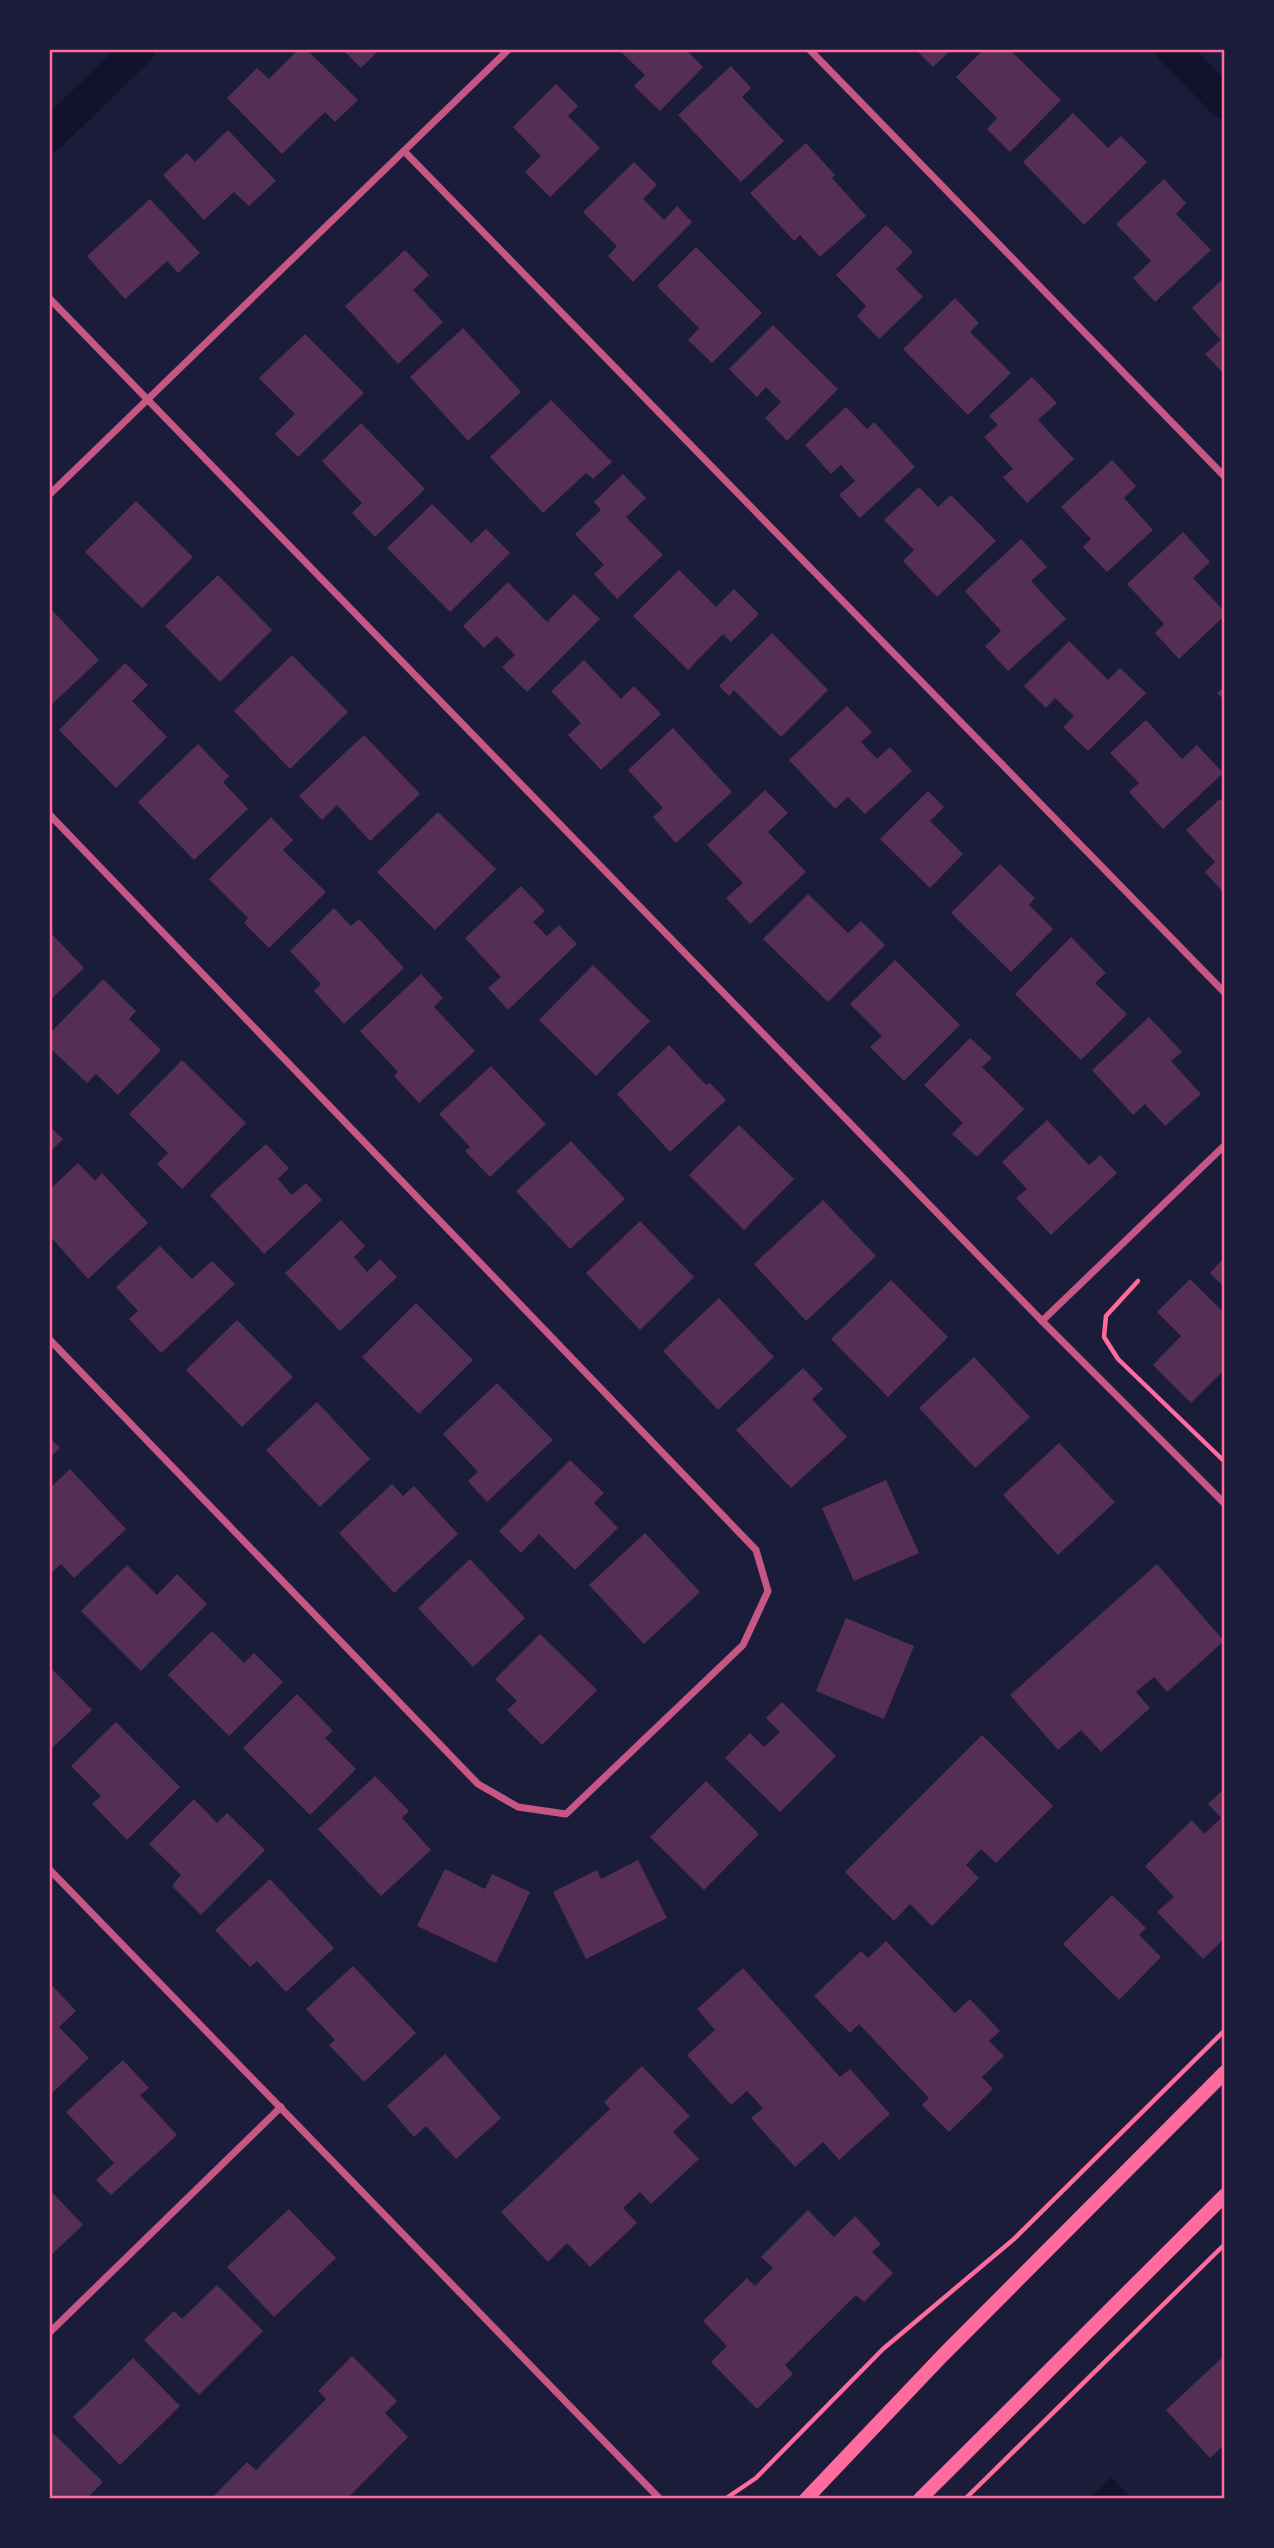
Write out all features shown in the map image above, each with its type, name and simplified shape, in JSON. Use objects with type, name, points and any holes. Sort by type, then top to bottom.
[{"type":"main road","points":[[806,2499],[943,2355],[1225,2072]]},
{"type":"main road","points":[[920,2499],[1225,2195]]},
{"type":"street","points":[[49,495],[509,49]]},
{"type":"street","points":[[809,49],[1225,477]]},
{"type":"street","points":[[404,151],[1225,993]]},
{"type":"street","points":[[49,298],[1042,1321],[1225,1504]]},
{"type":"street","points":[[49,814],[756,1550],[768,1591],[743,1645],[566,1814],[518,1807],[478,1784],[49,1339]]},
{"type":"street","points":[[1042,1321],[1225,1146]]},
{"type":"street","points":[[49,1869],[660,2499]]},
{"type":"street","points":[[49,2333],[281,2106]]},
{"type":"path","points":[[1138,1281],[1106,1316],[1104,1337],[1118,1359],[1225,1462]]},
{"type":"path","points":[[725,2499],[756,2478],[883,2349],[1014,2239],[1225,2030]]},
{"type":"path","points":[[965,2499],[1225,2244]]},
{"type":"shaded area","points":[[1111,2477],[1132,2499],[1089,2499]]},
{"type":"building","points":[[299,49],[306,49],[358,100],[335,122],[325,112],[282,154],[227,98],[257,68],[269,79]]},
{"type":"building","points":[[342,49],[380,49],[361,68]]},
{"type":"building","points":[[618,49],[685,49],[703,67],[660,111],[634,86],[645,75]]},
{"type":"building","points":[[915,49],[952,49],[933,67]]},
{"type":"building","points":[[984,49],[1009,49],[1061,100],[1010,152],[987,129],[997,118],[956,77]]},
{"type":"building","points":[[731,66],[751,88],[742,97],[784,141],[741,182],[678,115]]},
{"type":"building","points":[[556,84],[578,106],[568,116],[600,148],[550,197],[525,172],[541,156],[513,127]]},
{"type":"building","points":[[1073,113],[1108,148],[1121,136],[1147,162],[1084,225],[1023,162]]},
{"type":"building","points":[[228,130],[276,181],[249,206],[234,192],[204,220],[163,175],[187,153],[195,162]]},
{"type":"building","points":[[806,143],[835,175],[832,178],[866,216],[820,257],[800,235],[794,241],[750,193]]},
{"type":"building","points":[[634,162],[657,185],[643,199],[664,220],[677,206],[692,222],[633,282],[608,256],[617,246],[583,212]]},
{"type":"building","points":[[1164,179],[1186,203],[1176,214],[1211,250],[1155,302],[1133,278],[1151,261],[1116,224]]},
{"type":"building","points":[[150,199],[200,253],[178,273],[167,261],[125,299],[87,256]]},
{"type":"building","points":[[886,225],[913,252],[896,269],[923,297],[879,339],[857,316],[866,306],[836,275]]},
{"type":"building","points":[[696,247],[762,313],[712,363],[688,340],[699,328],[657,286]]},
{"type":"building","points":[[405,250],[429,275],[413,290],[443,322],[398,364],[345,306]]},
{"type":"building","points":[[1225,277],[1225,375],[1205,354],[1221,340],[1192,308]]},
{"type":"building","points":[[955,298],[979,323],[970,332],[1011,373],[968,415],[903,349]]},
{"type":"building","points":[[773,325],[838,389],[787,441],[765,418],[781,402],[766,387],[757,397],[729,369]]},
{"type":"building","points":[[463,328],[521,392],[468,441],[410,377]]},
{"type":"building","points":[[305,334],[364,393],[298,457],[275,434],[295,414],[259,378]]},
{"type":"building","points":[[1032,377],[1057,403],[1038,420],[1074,459],[1027,503],[1003,477],[1013,469],[984,437],[998,425],[989,416]]},
{"type":"building","points":[[551,400],[612,462],[593,479],[586,473],[543,513],[490,457]]},
{"type":"building","points":[[846,407],[867,429],[874,422],[915,467],[860,518],[839,495],[855,481],[841,465],[831,474],[805,445]]},
{"type":"building","points":[[361,423],[425,489],[375,537],[352,513],[362,503],[322,461]]},
{"type":"building","points":[[1112,460],[1136,486],[1124,498],[1153,530],[1107,572],[1083,547],[1091,539],[1061,507]]},
{"type":"building","points":[[623,474],[646,498],[626,517],[663,555],[617,599],[594,574],[604,565],[575,534],[601,510],[594,502]]},
{"type":"building","points":[[919,487],[938,507],[951,495],[996,541],[937,597],[903,561],[914,550],[884,520]]},
{"type":"building","points":[[136,501],[193,557],[142,608],[85,552]]},
{"type":"building","points":[[432,504],[471,543],[486,529],[510,553],[450,612],[387,548]]},
{"type":"building","points":[[1183,532],[1210,562],[1193,578],[1225,615],[1179,659],[1155,633],[1164,624],[1127,584]]},
{"type":"building","points":[[1021,539],[1047,567],[1031,581],[1066,619],[1008,671],[985,646],[1001,631],[965,591]]},
{"type":"building","points":[[679,570],[716,607],[734,589],[759,614],[731,642],[723,634],[688,670],[633,616]]},
{"type":"building","points":[[218,575],[272,630],[220,682],[165,626]]},
{"type":"building","points":[[508,582],[547,622],[574,594],[600,619],[527,692],[502,667],[515,655],[497,636],[484,648],[463,626]]},
{"type":"building","points":[[49,607],[99,660],[49,707]]},
{"type":"building","points":[[772,633],[828,690],[781,737],[734,690],[729,696],[719,686]]},
{"type":"building","points":[[1069,641],[1108,680],[1120,668],[1146,693],[1088,751],[1063,727],[1074,716],[1055,698],[1046,708],[1024,686]]},
{"type":"building","points":[[292,655],[348,712],[290,769],[234,711]]},
{"type":"building","points":[[584,660],[621,699],[634,686],[661,714],[601,770],[568,735],[581,723],[551,691]]},
{"type":"building","points":[[125,663],[148,685],[132,701],[167,737],[116,788],[59,730]]},
{"type":"building","points":[[1225,686],[1225,701],[1217,693]]},
{"type":"building","points":[[847,706],[872,732],[861,742],[877,759],[890,747],[912,771],[865,814],[848,797],[835,809],[789,760]]},
{"type":"building","points":[[1146,720],[1182,759],[1197,745],[1223,773],[1163,829],[1129,792],[1139,783],[1110,753]]},
{"type":"building","points":[[673,728],[732,792],[676,843],[653,817],[663,808],[628,770]]},
{"type":"building","points":[[364,735],[420,794],[370,841],[337,805],[322,820],[299,796]]},
{"type":"building","points":[[198,744],[229,776],[223,782],[248,809],[194,860],[138,802]]},
{"type":"building","points":[[765,790],[788,813],[768,832],[806,872],[750,924],[726,898],[743,883],[707,845]]},
{"type":"building","points":[[928,791],[944,807],[930,821],[963,854],[930,888],[880,839]]},
{"type":"building","points":[[1220,799],[1225,804],[1225,894],[1205,872],[1215,862],[1186,830]]},
{"type":"building","points":[[438,812],[496,869],[435,930],[377,872]]},
{"type":"building","points":[[271,817],[293,840],[283,850],[326,892],[269,948],[244,923],[248,918],[209,879]]},
{"type":"building","points":[[1000,864],[1035,898],[1029,905],[1053,929],[1011,972],[951,913]]},
{"type":"building","points":[[521,886],[545,911],[533,922],[547,936],[559,925],[577,944],[508,1010],[488,988],[501,977],[465,938]]},
{"type":"building","points":[[808,894],[848,933],[861,921],[885,945],[828,1002],[763,939]]},
{"type":"building","points":[[334,908],[351,926],[359,919],[404,968],[344,1024],[314,991],[321,984],[290,951]]},
{"type":"building","points":[[49,931],[84,968],[49,1001]]},
{"type":"building","points":[[1071,937],[1106,973],[1095,983],[1127,1014],[1081,1060],[1015,994]]},
{"type":"building","points":[[895,960],[960,1025],[904,1081],[870,1047],[882,1036],[850,1004]]},
{"type":"building","points":[[593,965],[650,1021],[596,1076],[539,1020]]},
{"type":"building","points":[[421,974],[443,998],[434,1007],[475,1051],[419,1103],[394,1076],[398,1072],[360,1031]]},
{"type":"building","points":[[103,979],[136,1011],[129,1019],[161,1050],[118,1095],[96,1074],[87,1083],[49,1047],[49,1034]]},
{"type":"building","points":[[1149,1017],[1182,1052],[1171,1061],[1201,1094],[1165,1126],[1145,1104],[1133,1115],[1092,1070]]},
{"type":"building","points":[[970,1038],[992,1058],[982,1067],[1024,1109],[977,1157],[952,1134],[963,1123],[924,1085]]},
{"type":"building","points":[[669,1045],[706,1085],[710,1083],[726,1100],[670,1152],[617,1094]]},
{"type":"building","points":[[182,1060],[246,1123],[182,1189],[157,1164],[168,1153],[129,1114]]},
{"type":"building","points":[[491,1066],[546,1124],[490,1177],[465,1151],[470,1147],[439,1114]]},
{"type":"building","points":[[1047,1120],[1089,1165],[1100,1155],[1117,1173],[1051,1235],[1016,1198],[1027,1189],[1002,1162]]},
{"type":"building","points":[[739,1125],[794,1179],[744,1230],[689,1175]]},
{"type":"building","points":[[49,1126],[63,1139],[49,1153]]},
{"type":"building","points":[[571,1141],[625,1199],[570,1249],[516,1191]]},
{"type":"building","points":[[266,1144],[289,1168],[278,1179],[292,1195],[306,1183],[322,1200],[264,1254],[210,1195]]},
{"type":"building","points":[[78,1163],[95,1181],[102,1173],[148,1223],[88,1279],[49,1235],[49,1190]]},
{"type":"building","points":[[823,1200],[876,1256],[806,1321],[754,1264]]},
{"type":"building","points":[[341,1220],[365,1246],[354,1257],[367,1272],[380,1259],[397,1277],[340,1331],[285,1273]]},
{"type":"building","points":[[640,1221],[694,1277],[640,1330],[586,1273]]},
{"type":"building","points":[[160,1246],[192,1279],[212,1261],[235,1284],[161,1353],[129,1319],[138,1311],[116,1287]]},
{"type":"building","points":[[1225,1257],[1225,1288],[1210,1273]]},
{"type":"building","points":[[1190,1279],[1225,1314],[1225,1369],[1191,1403],[1153,1365],[1181,1336],[1157,1312]]},
{"type":"building","points":[[891,1280],[948,1337],[888,1397],[831,1339]]},
{"type":"building","points":[[719,1298],[774,1357],[718,1410],[663,1351]]},
{"type":"building","points":[[416,1303],[473,1360],[419,1414],[362,1357]]},
{"type":"building","points":[[237,1320],[293,1377],[242,1427],[186,1370]]},
{"type":"building","points":[[974,1357],[1030,1417],[975,1468],[919,1408]]},
{"type":"building","points":[[803,1368],[823,1389],[812,1399],[847,1437],[791,1488],[736,1430]]},
{"type":"building","points":[[497,1383],[553,1440],[487,1502],[468,1481],[478,1472],[443,1434]]},
{"type":"building","points":[[317,1402],[370,1459],[320,1507],[266,1450]]},
{"type":"building","points":[[49,1437],[60,1448],[49,1458]]},
{"type":"building","points":[[1059,1443],[1115,1502],[1058,1555],[1003,1495]]},
{"type":"building","points":[[570,1460],[604,1493],[594,1503],[618,1528],[575,1570],[539,1534],[521,1553],[499,1531]]},
{"type":"building","points":[[70,1469],[126,1529],[74,1578],[61,1564],[49,1575],[49,1489]]},
{"type":"building","points":[[886,1480],[919,1553],[854,1581],[822,1508]]},
{"type":"building","points":[[392,1484],[403,1496],[414,1486],[458,1534],[394,1593],[339,1533]]},
{"type":"building","points":[[645,1533],[700,1592],[644,1644],[589,1585]]},
{"type":"building","points":[[470,1559],[525,1618],[473,1667],[418,1608]]},
{"type":"building","points":[[1157,1564],[1224,1641],[1167,1692],[1154,1677],[1136,1692],[1150,1708],[1101,1752],[1081,1730],[1058,1750],[1010,1695]]},
{"type":"building","points":[[127,1565],[157,1595],[177,1574],[207,1604],[141,1671],[81,1611]]},
{"type":"building","points":[[846,1618],[914,1646],[884,1719],[816,1691]]},
{"type":"building","points":[[212,1631],[244,1663],[254,1653],[283,1682],[229,1736],[168,1675]]},
{"type":"building","points":[[540,1634],[597,1690],[542,1745],[507,1710],[517,1701],[495,1679]]},
{"type":"building","points":[[49,1666],[92,1710],[49,1751]]},
{"type":"building","points":[[297,1694],[333,1731],[325,1738],[356,1769],[310,1815],[243,1748]]},
{"type":"building","points":[[782,1702],[836,1756],[780,1812],[725,1758],[750,1733],[764,1747],[780,1732],[766,1718]]},
{"type":"building","points":[[116,1722],[180,1787],[127,1840],[92,1804],[101,1796],[71,1766]]},
{"type":"building","points":[[982,1735],[1053,1806],[996,1863],[981,1849],[966,1865],[979,1878],[932,1926],[910,1904],[894,1921],[845,1872]]},
{"type":"building","points":[[375,1776],[409,1811],[402,1818],[431,1850],[381,1896],[318,1829]]},
{"type":"building","points":[[706,1781],[759,1834],[704,1890],[650,1837]]},
{"type":"building","points":[[1225,1788],[1225,1938],[1203,1959],[1157,1912],[1174,1897],[1145,1866],[1192,1820],[1204,1834],[1221,1818],[1208,1804]]},
{"type":"building","points":[[194,1799],[217,1823],[227,1813],[265,1850],[201,1915],[172,1886],[181,1875],[149,1844]]},
{"type":"building","points":[[638,1860],[667,1918],[586,1959],[553,1892],[597,1870],[601,1879]]},
{"type":"building","points":[[445,1869],[485,1889],[492,1874],[530,1892],[496,1963],[417,1926]]},
{"type":"building","points":[[270,1879],[334,1948],[286,1992],[257,1961],[250,1967],[215,1930]]},
{"type":"building","points":[[1112,1895],[1146,1928],[1139,1935],[1161,1957],[1119,2000],[1063,1944]]},
{"type":"building","points":[[886,1941],[955,2013],[970,1999],[1000,2031],[989,2041],[1004,2056],[982,2077],[993,2089],[949,2132],[922,2105],[929,2098],[859,2024],[850,2033],[814,1996],[861,1951],[868,1958]]},
{"type":"building","points":[[353,1966],[416,2033],[364,2082],[329,2045],[335,2040],[306,2009]]},
{"type":"building","points":[[743,1968],[840,2077],[850,2069],[890,2114],[839,2160],[823,2142],[795,2167],[751,2118],[763,2108],[747,2091],[731,2105],[687,2055],[715,2030],[697,2009]]},
{"type":"building","points":[[49,1982],[76,2011],[59,2027],[89,2058],[50,2095]]},
{"type":"building","points":[[445,2054],[501,2118],[456,2159],[426,2126],[414,2137],[387,2106]]},
{"type":"building","points":[[123,2060],[149,2088],[140,2095],[177,2135],[111,2195],[96,2180],[114,2163],[66,2112]]},
{"type":"building","points":[[642,2066],[690,2116],[673,2132],[699,2159],[651,2204],[640,2192],[623,2208],[637,2223],[590,2267],[567,2243],[548,2262],[501,2212],[610,2109],[604,2102]]},
{"type":"building","points":[[49,2189],[83,2225],[49,2257]]},
{"type":"building","points":[[289,2209],[336,2258],[274,2317],[227,2267]]},
{"type":"building","points":[[808,2210],[834,2237],[855,2216],[881,2244],[872,2252],[893,2273],[864,2302],[856,2295],[785,2365],[793,2374],[757,2409],[711,2362],[727,2346],[703,2321],[747,2278],[755,2286],[773,2268],[761,2257]]},
{"type":"building","points":[[217,2285],[263,2331],[199,2395],[144,2340],[174,2311],[182,2319]]},
{"type":"building","points":[[1225,2355],[1225,2444],[1210,2458],[1166,2410]]},
{"type":"building","points":[[352,2356],[397,2401],[385,2413],[408,2437],[347,2499],[211,2499],[247,2462],[256,2470],[326,2399],[318,2391]]},
{"type":"building","points":[[133,2358],[180,2406],[120,2465],[73,2417]]},
{"type":"building","points":[[53,2433],[103,2482],[86,2499],[49,2499],[49,2438]]},
{"type":"waterway","points":[[49,136],[139,49]]},
{"type":"waterway","points":[[1172,49],[1225,103]]}]
